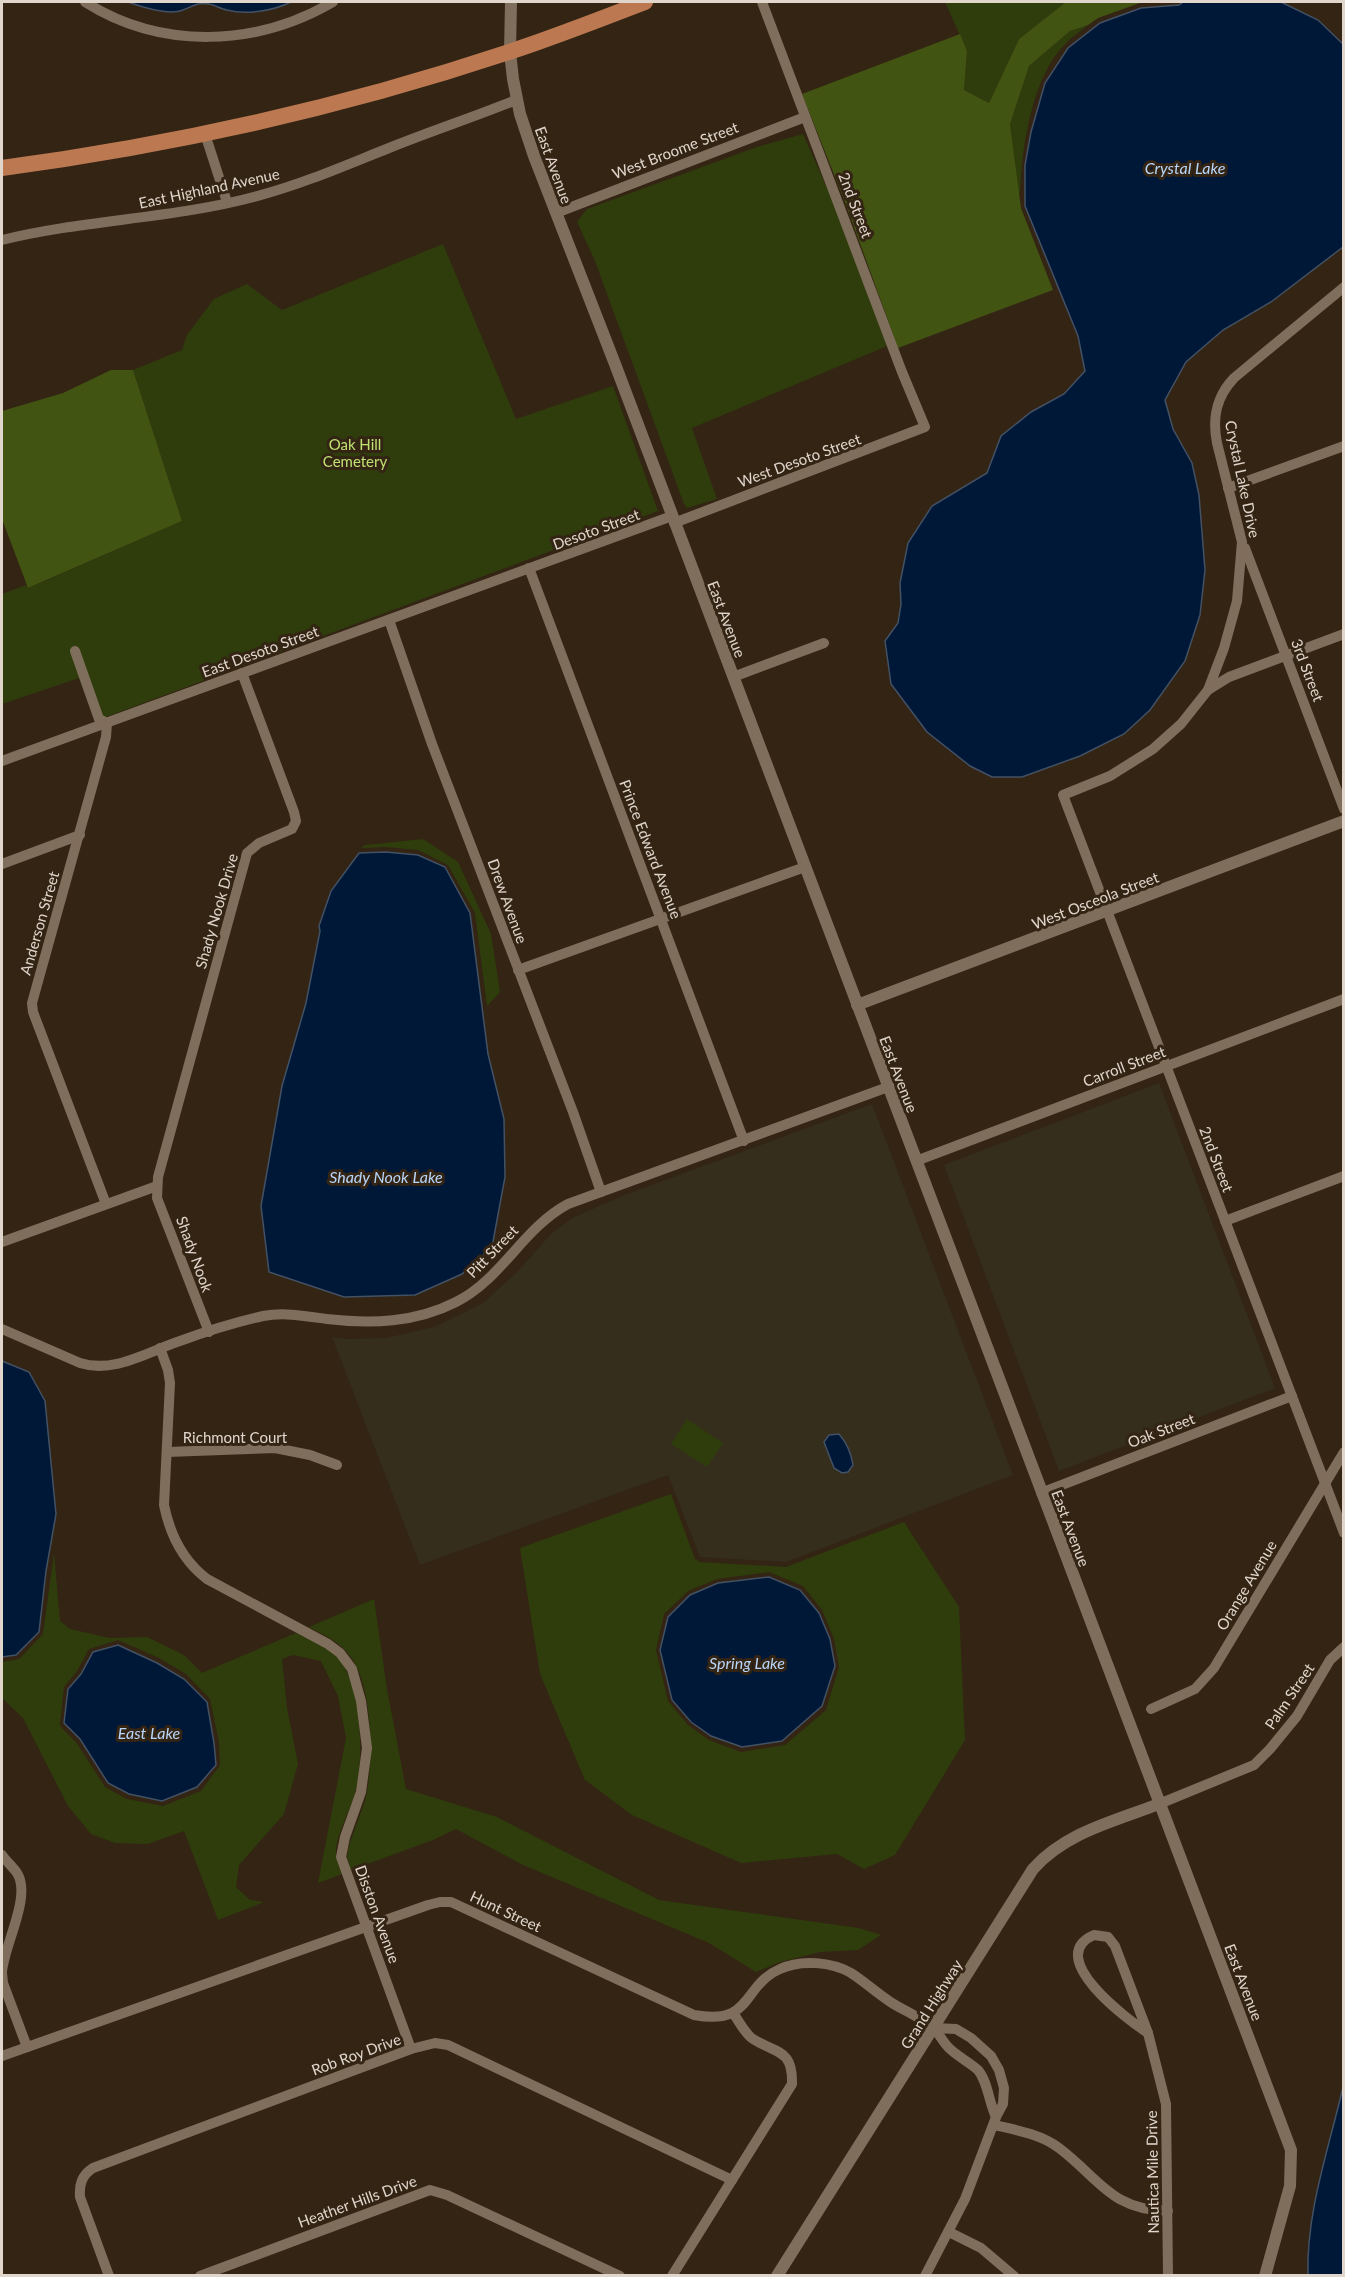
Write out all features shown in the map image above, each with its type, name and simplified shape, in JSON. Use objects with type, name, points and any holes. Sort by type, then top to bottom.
[{"type":"highway","points":[[2,167],[103,153],[205,134],[359,97],[510,52],[645,2]]},
{"type":"street","points":[[85,2],[147,29],[190,36],[223,37],[260,32],[285,24],[333,2]]},
{"type":"street","name":"East Avenue","points":[[510,2],[510,52],[516,100],[534,156],[1291,2150],[1290,2186],[1265,2276]]},
{"type":"street","name":"2nd Street","points":[[762,2],[902,372],[922,419]]},
{"type":"street","name":"East Highland Avenue","points":[[2,240],[62,228],[165,215],[260,195],[329,173],[516,100]]},
{"type":"street","name":"West Broome Street","points":[[556,213],[805,117]]},
{"type":"street","points":[[205,134],[227,202]]},
{"type":"street","name":"Crystal Lake Drive","points":[[1063,795],[1110,776],[1153,749],[1181,724],[1208,690],[1224,648],[1237,601],[1242,542],[1214,427],[1221,395],[1234,378],[1344,287]]},
{"type":"street","name":"West Desoto Street","points":[[673,520],[872,449],[925,427],[922,419]]},
{"type":"street","points":[[1228,489],[1344,446]]},
{"type":"street","name":"Desoto Street","points":[[529,568],[673,520]]},
{"type":"street","name":"3rd Street","points":[[1242,542],[1344,808]]},
{"type":"street","name":"East Desoto Street","points":[[2,761],[529,568]]},
{"type":"street","name":"Prince Edward Avenue","points":[[529,568],[744,1141]]},
{"type":"street","name":"Drew Avenue","points":[[389,620],[432,744],[573,1112],[601,1192]]},
{"type":"street","points":[[1208,690],[1229,677],[1344,633]]},
{"type":"street","points":[[733,677],[824,643]]},
{"type":"street","points":[[75,651],[99,719],[107,723]]},
{"type":"street","name":"Shady Nook Drive","points":[[156,1186],[247,853],[259,843],[292,829],[296,821],[289,796],[242,673]]},
{"type":"street","name":"Anderson Street","points":[[106,1204],[33,1012],[32,1003],[80,835],[106,737],[107,723]]},
{"type":"street","name":"2nd Street","points":[[1063,795],[1344,1533]]},
{"type":"street","name":"West Osceola Street","points":[[857,1005],[1344,821]]},
{"type":"street","points":[[2,864],[80,835]]},
{"type":"street","points":[[518,970],[805,867]]},
{"type":"street","name":"Carroll Street","points":[[916,1161],[1344,999]]},
{"type":"street","name":"Pitt Street","points":[[2,1329],[93,1367],[117,1364],[209,1332],[276,1314],[370,1323],[414,1317],[437,1311],[464,1298],[483,1285],[552,1213],[601,1192],[888,1088]]},
{"type":"street","points":[[1224,1221],[1344,1176]]},
{"type":"street","points":[[2,1242],[156,1186]]},
{"type":"street","name":"Shady Nook","points":[[156,1186],[157,1198],[209,1332]]},
{"type":"street","name":"Disston Avenue","points":[[160,1348],[170,1383],[164,1505],[172,1535],[184,1556],[207,1579],[328,1644],[348,1661],[361,1701],[367,1748],[362,1792],[345,1838],[341,1857],[411,2049]]},
{"type":"street","name":"Oak Street","points":[[1041,1493],[1292,1396]]},
{"type":"street","name":"Richmont Court","points":[[166,1452],[276,1448],[310,1455],[337,1466]]},
{"type":"street","name":"Orange Avenue","points":[[1151,1709],[1195,1689],[1214,1668],[1344,1452]]},
{"type":"street","name":"Palm Street","points":[[1159,1804],[1254,1765],[1297,1716],[1330,1660],[1344,1647]]},
{"type":"street","name":"Grand Highway","points":[[777,2276],[1027,1879],[1042,1859],[1077,1835],[1159,1804]]},
{"type":"street","points":[[2,1856],[17,1873],[22,1894],[3,1960],[3,1983],[27,2047]]},
{"type":"street","name":"Hunt Street","points":[[2,2056],[367,1929],[428,1905],[451,1902],[694,2015],[717,2018],[733,2013]]},
{"type":"street","name":"Nautica Mile Drive","points":[[1148,2034],[1113,2008],[1083,1972],[1079,1954],[1080,1948],[1088,1937],[1101,1935],[1113,1942],[1148,2034],[1166,2104],[1168,2276]]},
{"type":"street","points":[[672,2276],[792,2084],[788,2058],[751,2038],[733,2013],[747,2002],[761,1982],[782,1968],[808,1963],[824,1964],[851,1973],[887,2000],[934,2028],[948,2047],[979,2071],[995,2121]]},
{"type":"street","points":[[925,2276],[949,2232],[979,2166],[1003,2104],[1004,2088],[999,2070],[991,2056],[971,2038],[956,2029],[934,2028]]},
{"type":"street","name":"Rob Roy Drive","points":[[109,2276],[80,2197],[79,2188],[87,2173],[104,2164],[411,2049],[435,2043],[448,2045],[732,2180]]},
{"type":"street","points":[[995,2121],[1033,2134],[1052,2144],[1126,2204],[1150,2211],[1168,2211]]},
{"type":"street","name":"Heather Hills Drive","points":[[200,2276],[430,2190],[447,2195],[620,2276]]},
{"type":"street","points":[[949,2232],[981,2248],[1014,2276]]},
{"type":"shaded area","points":[[1159,1083],[1275,1388],[1059,1471],[944,1165]]},
{"type":"shaded area","points":[[872,1104],[1013,1475],[786,1562],[700,1557],[668,1475],[420,1565],[332,1337],[386,1338],[434,1327],[483,1303],[518,1271],[552,1233],[574,1217],[627,1194]]},
{"type":"green space","points":[[945,2],[1066,2],[1019,39],[989,103],[964,90],[967,51]]},
{"type":"green space","points":[[1066,2],[1162,2],[1140,3],[1070,31],[1029,66],[1010,124],[1021,208],[1053,290],[898,348],[845,202],[802,94],[960,34],[967,51],[964,90],[989,103],[1019,39]]},
{"type":"green space","points":[[1088,25],[1066,43],[1054,57],[1037,93],[1026,135],[1020,195],[1010,123],[1029,66],[1070,31]]},
{"type":"green space","points":[[803,134],[835,206],[887,346],[692,428],[717,499],[687,508],[595,261],[577,222],[587,209],[757,147]]},
{"type":"green space","name":"Oak Hill Cemetery","points":[[443,244],[516,419],[613,386],[658,511],[95,721],[79,678],[2,704],[2,594],[26,585],[28,588],[182,521],[133,370],[182,350],[187,335],[214,299],[247,284],[282,310]]},
{"type":"green space","points":[[111,370],[133,370],[182,521],[28,588],[2,519],[2,411],[63,393]]},
{"type":"green space","points":[[423,839],[458,862],[491,934],[500,992],[487,1006],[475,913],[448,865],[418,850],[386,847],[361,848],[365,845]]},
{"type":"green space","points":[[687,1419],[723,1443],[707,1467],[671,1444]]},
{"type":"green space","points":[[671,1494],[695,1559],[700,1562],[786,1567],[904,1522],[959,1607],[965,1740],[895,1855],[864,1869],[837,1854],[741,1863],[632,1815],[585,1780],[540,1674],[520,1548]],"holes":[[[769,1572],[803,1586],[822,1610],[834,1639],[839,1667],[826,1710],[785,1745],[741,1752],[709,1740],[688,1725],[668,1701],[656,1650],[664,1614],[688,1591],[717,1579]]]},
{"type":"green space","points":[[54,1553],[60,1621],[70,1629],[110,1638],[147,1637],[184,1655],[202,1673],[296,1633],[332,1652],[345,1668],[351,1683],[356,1700],[360,1739],[359,1776],[356,1790],[336,1848],[336,1858],[342,1874],[318,1883],[346,1738],[338,1696],[321,1661],[293,1655],[282,1659],[287,1708],[298,1764],[284,1814],[239,1865],[236,1887],[250,1900],[264,1902],[218,1920],[184,1831],[148,1844],[115,1843],[91,1834],[68,1806],[23,1718],[2,1698],[2,1662],[19,1659],[43,1634]],"holes":[[[118,1640],[159,1658],[186,1674],[210,1699],[219,1742],[220,1765],[201,1791],[163,1806],[127,1799],[105,1787],[76,1742],[60,1724],[64,1687],[77,1671],[89,1649]]]},
{"type":"green space","points":[[374,1599],[387,1689],[406,1789],[497,1817],[659,1900],[859,1928],[881,1935],[858,1950],[820,1952],[780,1962],[756,1972],[709,1943],[523,1865],[456,1829],[433,1840],[351,1870],[347,1857],[348,1850],[365,1799],[369,1778],[370,1742],[367,1703],[358,1669],[350,1656],[337,1643],[309,1627]]},
{"type":"water","points":[[128,2],[291,2],[268,10],[251,12],[201,4],[170,12]]},
{"type":"water","name":"Crystal Lake","points":[[1183,2],[1281,2],[1318,20],[1343,44],[1343,247],[1271,302],[1223,330],[1186,362],[1165,400],[1173,429],[1192,463],[1199,495],[1205,570],[1200,615],[1185,661],[1150,710],[1124,734],[1080,756],[1022,777],[992,777],[970,766],[927,732],[891,684],[885,641],[898,623],[901,604],[900,583],[908,543],[932,506],[987,473],[1001,436],[1031,412],[1064,394],[1085,371],[1078,336],[1025,206],[1025,165],[1031,132],[1045,83],[1068,48],[1100,23],[1141,8],[1179,5]]},
{"type":"water","name":"Shady Nook Lake","points":[[386,852],[418,855],[445,867],[470,913],[488,1054],[504,1119],[505,1177],[492,1247],[462,1274],[415,1295],[344,1297],[269,1272],[261,1206],[282,1086],[306,1003],[320,931],[319,926],[331,891],[359,853]]},
{"type":"water","points":[[2,1361],[29,1372],[45,1401],[56,1514],[39,1632],[16,1655],[2,1657]]},
{"type":"water","points":[[839,1434],[848,1448],[853,1465],[848,1472],[842,1473],[834,1468],[824,1442],[829,1435]]},
{"type":"water","name":"Spring Lake","points":[[769,1577],[800,1590],[819,1613],[830,1639],[835,1666],[822,1706],[782,1741],[742,1747],[711,1736],[691,1722],[672,1700],[660,1650],[668,1617],[690,1595],[718,1583]]},
{"type":"water","name":"East Lake","points":[[118,1645],[157,1663],[184,1679],[207,1702],[216,1765],[197,1787],[162,1801],[129,1794],[108,1783],[80,1739],[64,1723],[68,1689],[81,1674],[93,1652]]},
{"type":"water","points":[[1343,2087],[1343,2275],[1308,2275],[1308,2251],[1315,2204]]}]
